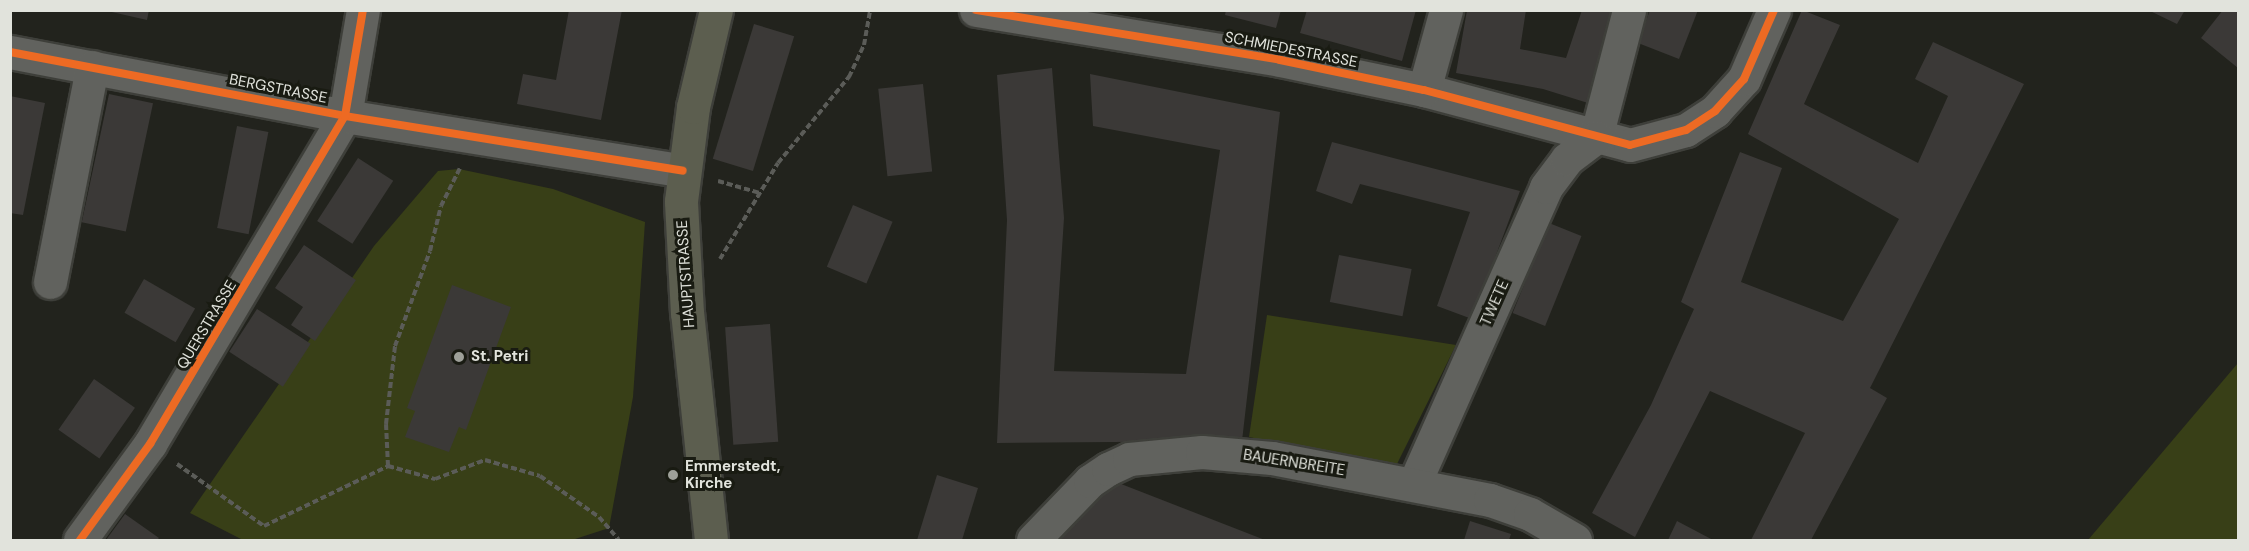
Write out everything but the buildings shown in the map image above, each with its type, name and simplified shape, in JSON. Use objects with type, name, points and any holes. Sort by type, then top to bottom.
[{"type":"main road","name":"HAUPTSTRASSE","points":[[711,540],[685,292],[683,171],[716,10]]},
{"type":"street","points":[[345,116],[363,10]]},
{"type":"street","name":"SCHMIEDESTRASSE","points":[[976,10],[1280,60],[1424,90],[1630,145],[1686,130],[1715,111],[1744,79],[1774,10]]},
{"type":"street","points":[[1424,90],[1446,10]]},
{"type":"street","points":[[1596,137],[1629,10]]},
{"type":"street","name":"BERGSTRASSE","points":[[10,52],[345,116],[469,134],[683,171]]},
{"type":"street","points":[[50,282],[92,68]]},
{"type":"street","name":"QUERSTRASSE","points":[[80,540],[150,444],[345,116]]},
{"type":"street","name":"TWETE","points":[[1414,484],[1546,187],[1567,159],[1596,137]]},
{"type":"street","name":"BAUERNBREITE","points":[[1032,540],[1090,481],[1129,459],[1156,455],[1235,453],[1414,484],[1490,500],[1530,514],[1575,540]]},
{"type":"path","points":[[717,263],[778,163],[849,77],[864,45],[870,10]]},
{"type":"path","points":[[388,466],[386,424],[395,346],[430,251],[437,217],[459,169],[469,134]]},
{"type":"path","points":[[150,444],[264,526],[388,466],[435,479],[485,460],[540,476],[599,517],[619,540]]},
{"type":"green space","points":[[459,169],[553,189],[645,222],[633,397],[609,528],[572,540],[243,540],[190,513],[374,246],[438,171]]},
{"type":"green space","points":[[1267,315],[1456,345],[1395,468],[1249,437]]},
{"type":"green space","points":[[2238,363],[2238,540],[2088,540]]},
{"type":"cycle path","points":[[80,540],[150,444],[345,116],[363,10]]},
{"type":"cycle path","points":[[976,10],[1280,60],[1424,90],[1630,145],[1686,130],[1715,111],[1744,79],[1774,10]]},
{"type":"cycle path","points":[[10,52],[345,116],[683,171]]},
{"type":"place","name":"St. Petri","points":[[459,357]]},
{"type":"place","name":"Emmerstedt, Kirche","points":[[673,475]]}]
